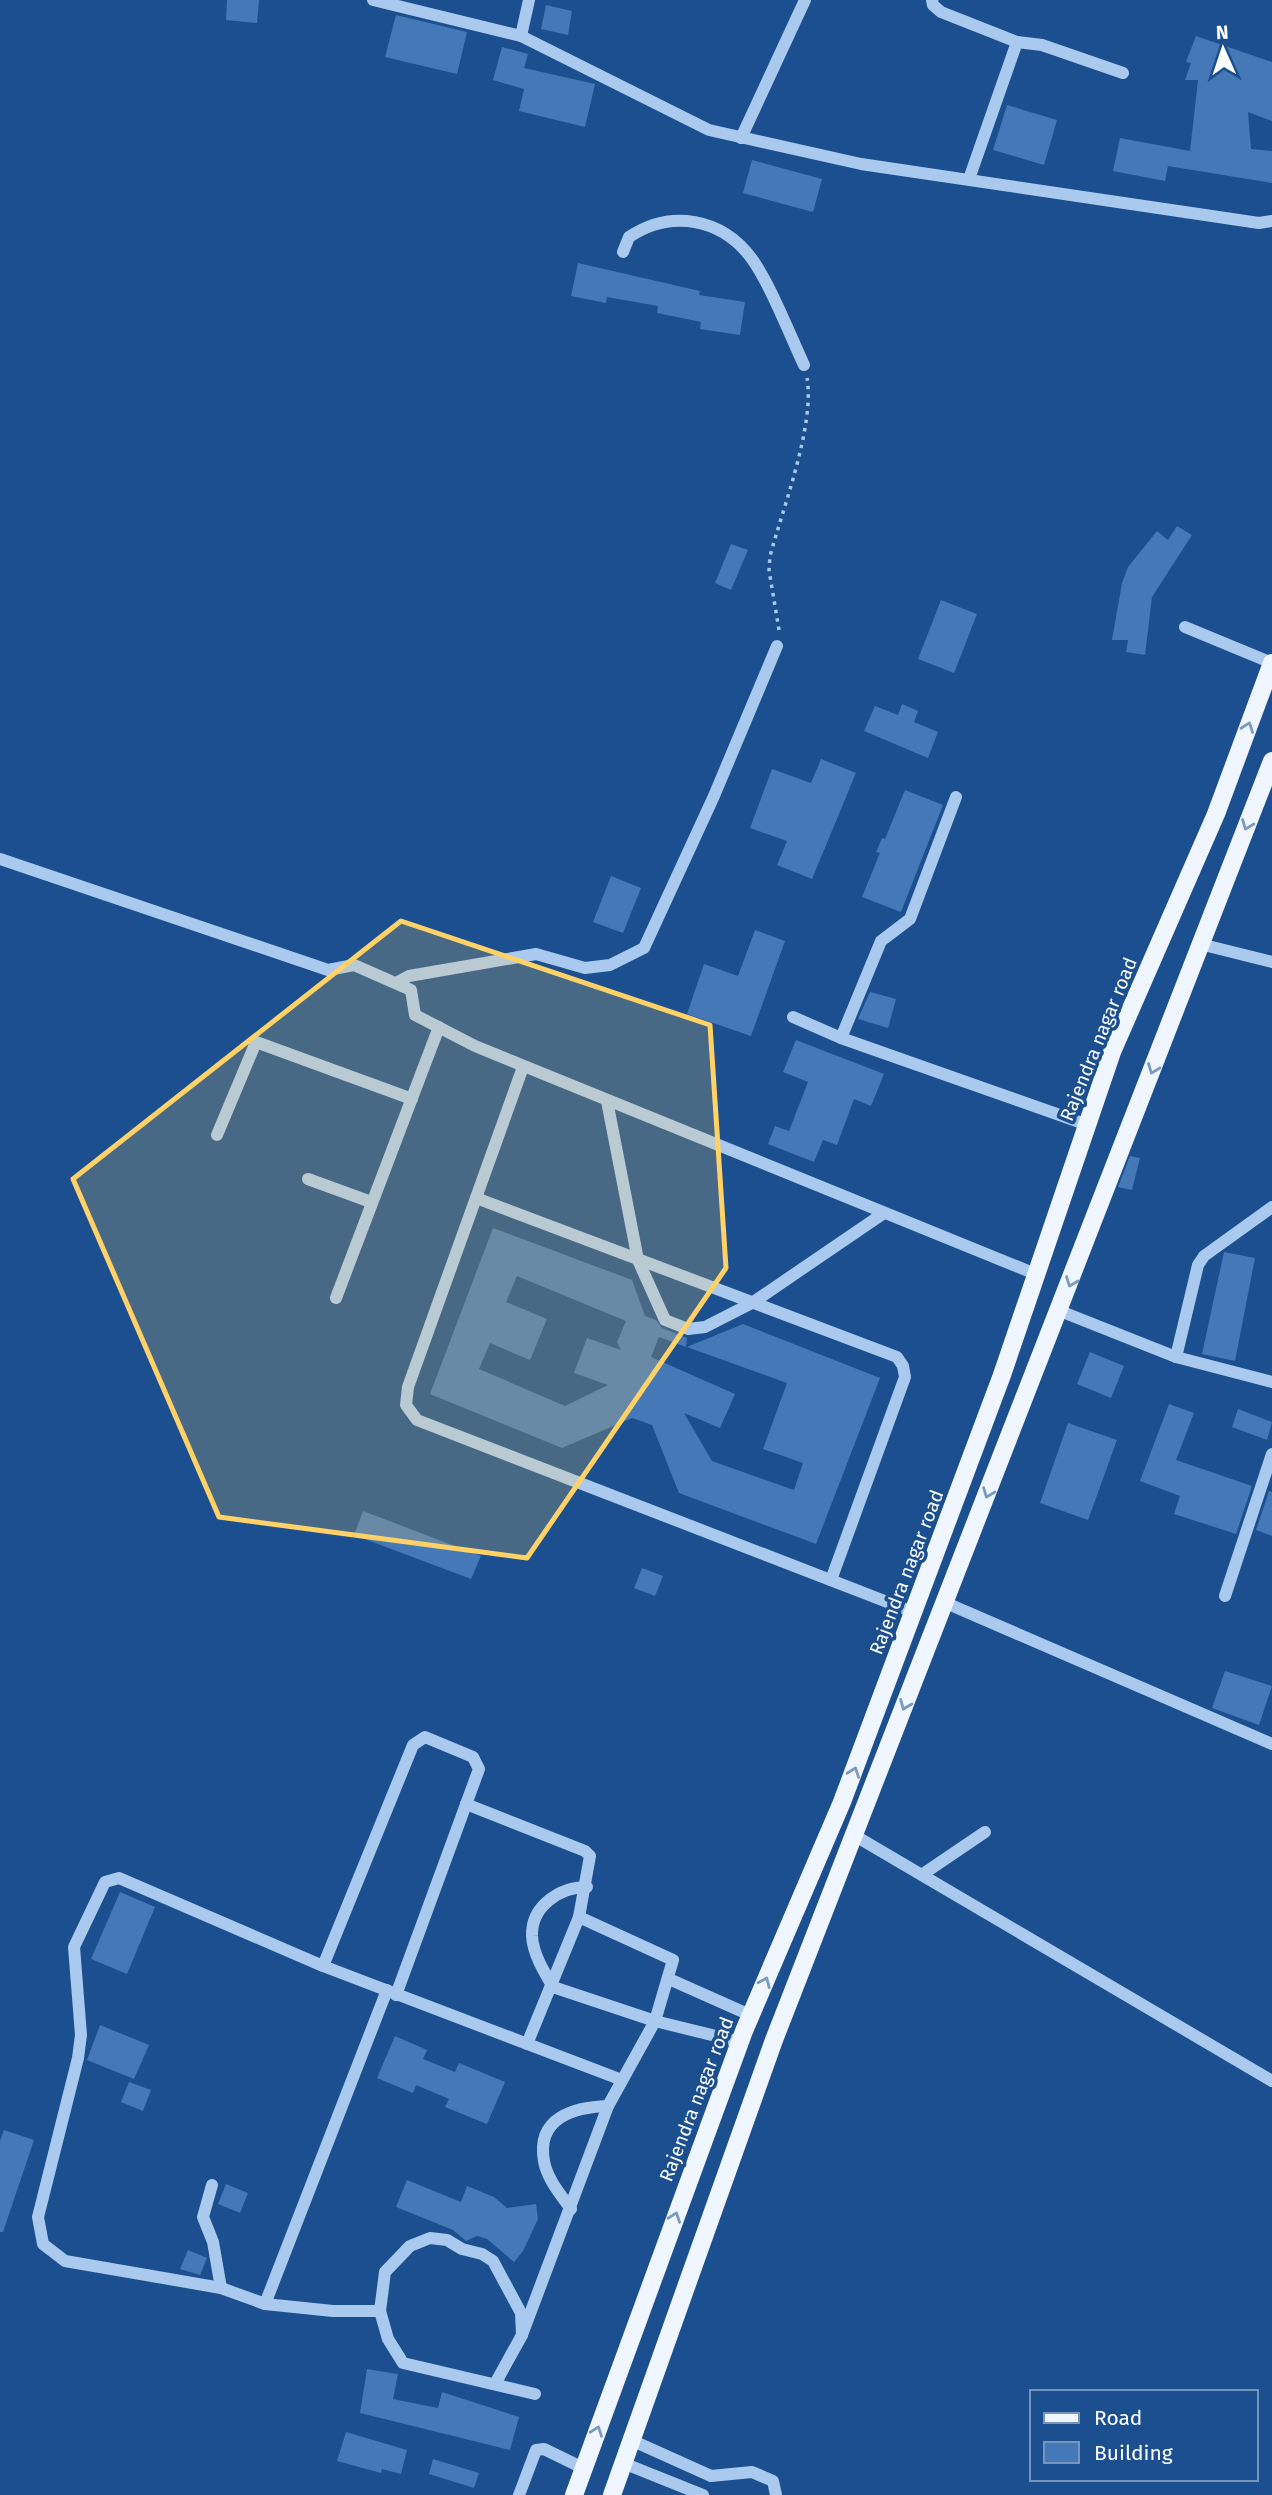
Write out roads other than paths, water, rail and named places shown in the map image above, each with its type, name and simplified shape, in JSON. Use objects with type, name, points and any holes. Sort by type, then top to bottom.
[{"type":"main road","name":"Rajendra nagar road","points":[[574,2495],[750,2015],[842,1802],[1003,1375],[1038,1275],[1085,1124],[1112,1052],[1216,814],[1272,663]]},
{"type":"main road","points":[[612,2495],[774,2040],[852,1835],[946,1603],[1272,761]]},
{"type":"main road","points":[[1003,1375],[1030,1386]]},
{"type":"street","points":[[373,0],[521,36],[709,130],[741,138],[861,164],[1259,223],[1272,221]]},
{"type":"street","points":[[521,36],[528,0]]},
{"type":"street","points":[[741,138],[805,0]]},
{"type":"street","points":[[932,0],[933,5],[941,12],[1017,42],[1042,45],[1123,73]]},
{"type":"street","points":[[969,179],[1017,42]]},
{"type":"street","points":[[623,252],[629,237],[667,219],[701,221],[727,233],[752,259],[804,365]]},
{"type":"street","points":[[1185,626],[1272,663]]},
{"type":"street","points":[[396,983],[408,976],[536,954],[585,968],[610,965],[644,948],[714,796],[777,646]]},
{"type":"street","points":[[841,1038],[881,941],[910,919],[956,797]]},
{"type":"street","points":[[0,859],[328,970],[354,965],[411,990],[415,1015],[523,1067],[1038,1275]]},
{"type":"street","points":[[1200,944],[1272,962]]},
{"type":"street","points":[[793,1017],[841,1038],[1085,1124]]},
{"type":"street","points":[[336,1298],[439,1027]]},
{"type":"street","points":[[217,1135],[256,1042],[412,1099]]},
{"type":"street","points":[[523,1067],[408,1387],[406,1405],[417,1420],[913,1612]]},
{"type":"street","points":[[607,1101],[638,1259],[661,1315],[688,1329],[705,1327],[752,1303],[884,1213]]},
{"type":"street","points":[[307,1179],[371,1202]]},
{"type":"street","points":[[475,1198],[897,1357],[904,1366],[905,1377],[831,1580]]},
{"type":"street","points":[[1176,1357],[1198,1265],[1204,1256],[1272,1207]]},
{"type":"street","points":[[1060,1311],[1176,1357],[1272,1382]]},
{"type":"street","points":[[1225,1597],[1272,1454]]},
{"type":"street","points":[[946,1603],[1272,1744]]},
{"type":"street","points":[[265,2304],[466,1804],[479,1769],[478,1761],[425,1737],[413,1745],[323,1966]]},
{"type":"street","points":[[466,1804],[585,1851],[591,1863],[579,1917],[553,1987],[527,2044]]},
{"type":"street","points":[[923,1874],[985,1832]]},
{"type":"street","points":[[852,1835],[923,1874],[1272,2081]]},
{"type":"street","points":[[380,2311],[333,2311],[265,2304],[221,2288],[65,2261],[43,2244],[38,2217],[78,2058],[80,2035],[72,1961],[74,1948],[105,1882],[119,1878],[323,1966],[621,2080]]},
{"type":"street","points":[[587,1887],[574,1887],[555,1895],[544,1903],[534,1923],[532,1936],[535,1949],[553,1987],[655,2021],[740,2042]]},
{"type":"street","points":[[495,2384],[522,2335],[608,2106],[655,2021],[673,1965],[668,1956],[579,1917]]},
{"type":"street","points":[[669,1979],[750,2015]]},
{"type":"street","points":[[571,2209],[552,2182],[544,2161],[544,2144],[550,2127],[580,2107],[608,2106]]},
{"type":"street","points":[[212,2185],[203,2217],[213,2242],[221,2288]]},
{"type":"street","points":[[522,2335],[521,2313],[493,2261],[482,2254],[462,2249],[447,2239],[430,2238],[410,2246],[385,2272],[380,2311],[388,2339],[403,2364],[535,2394]]},
{"type":"street","points":[[631,2440],[711,2476],[752,2472],[773,2481],[776,2495]]},
{"type":"street","points":[[519,2495],[536,2450],[544,2449],[583,2468]]},
{"type":"street","points":[[623,2463],[703,2495]]}]
